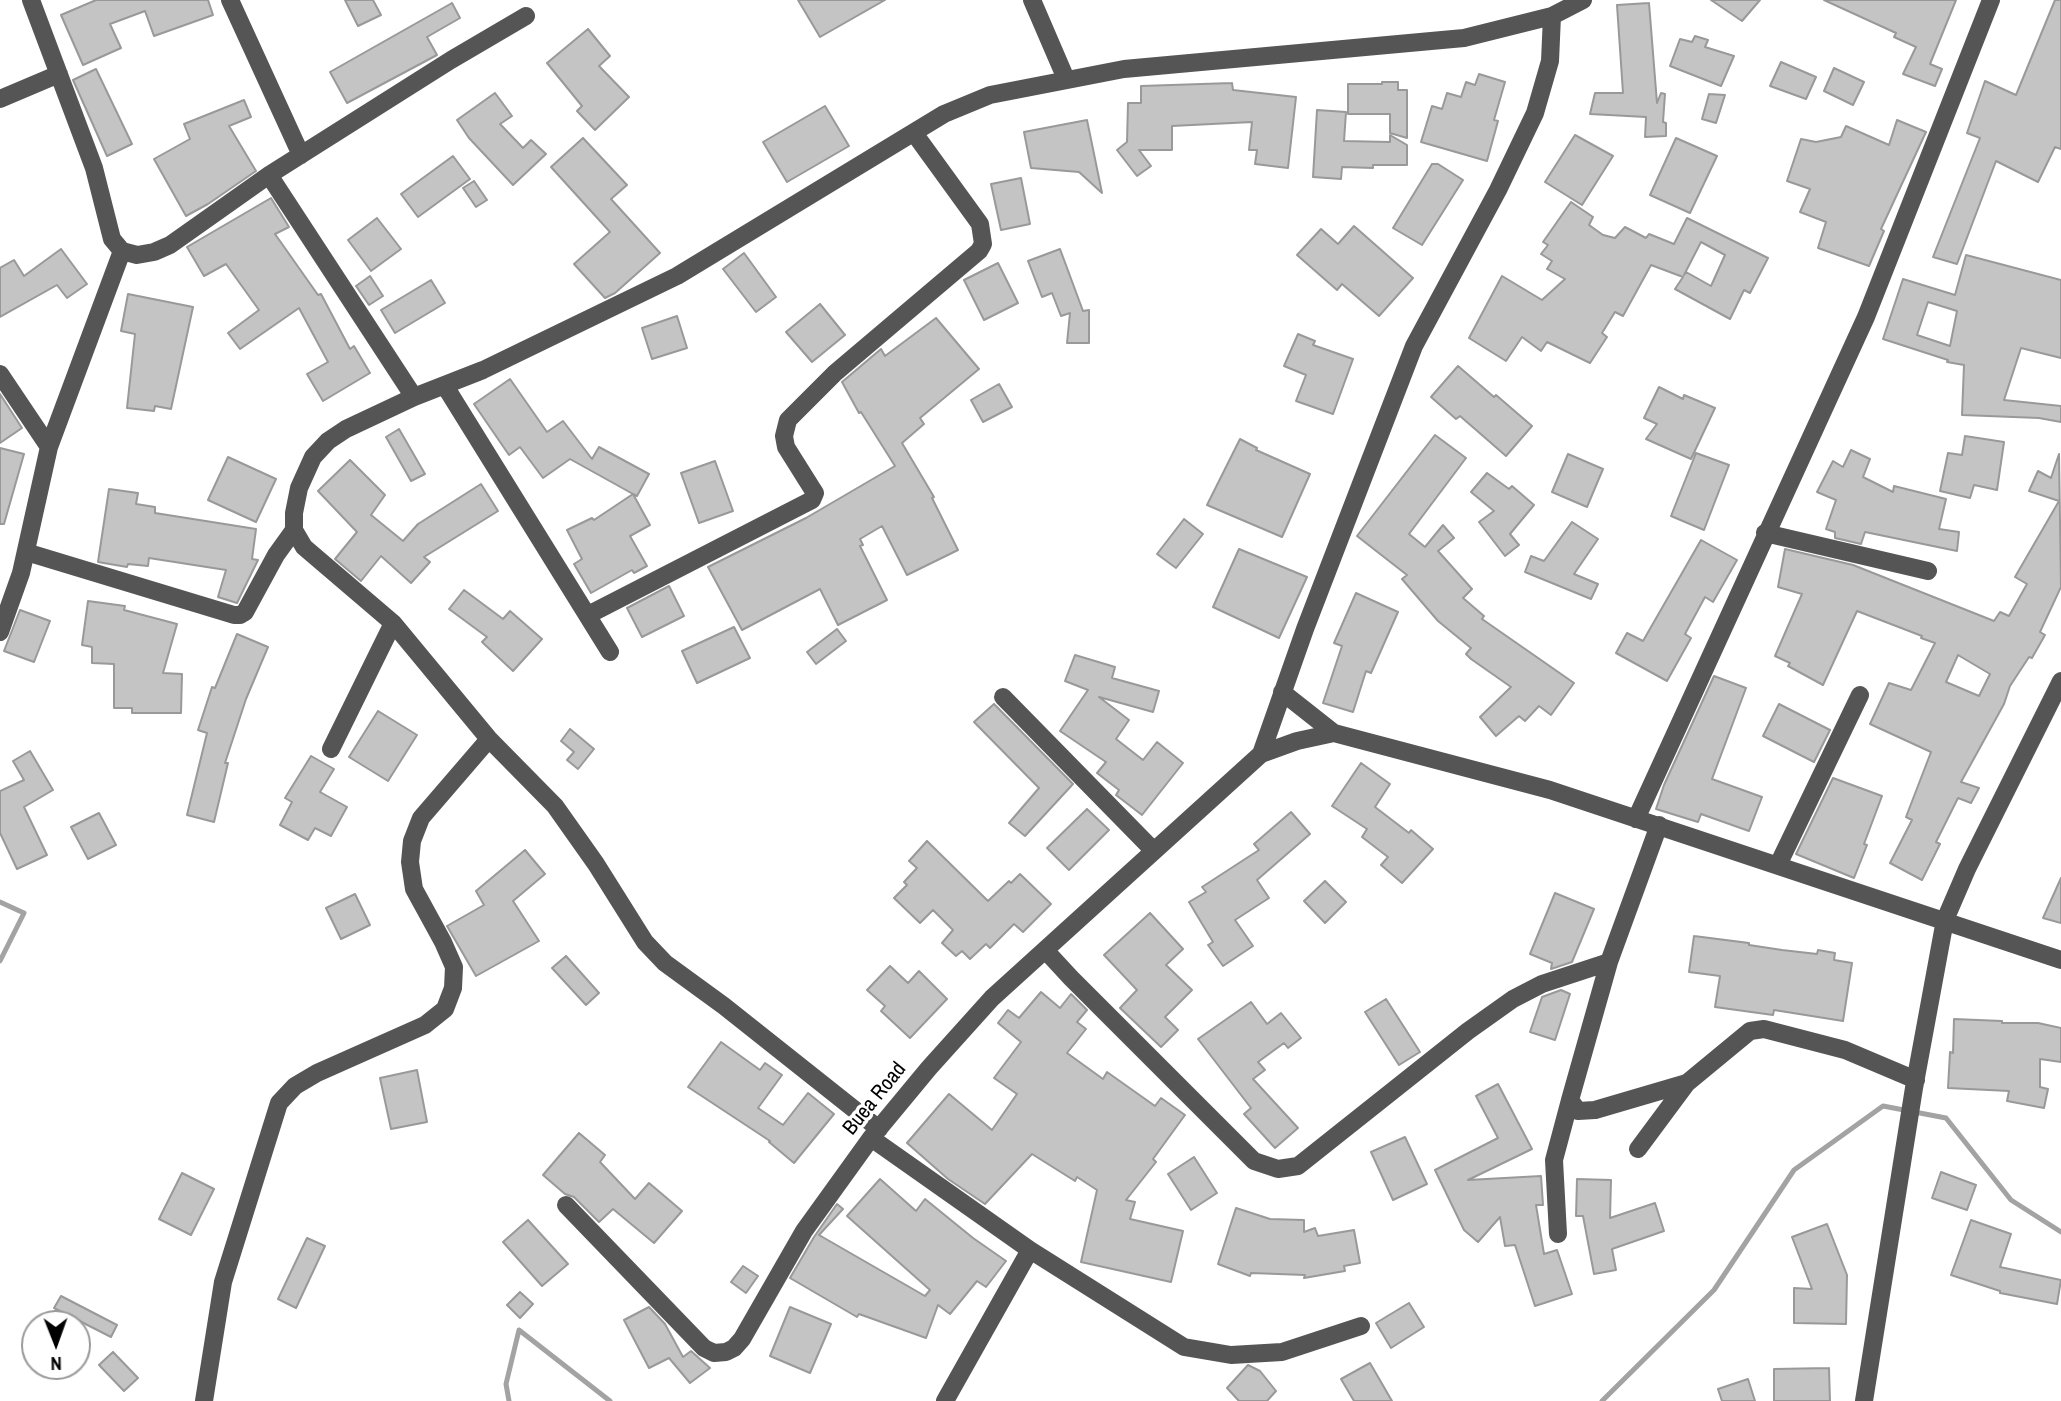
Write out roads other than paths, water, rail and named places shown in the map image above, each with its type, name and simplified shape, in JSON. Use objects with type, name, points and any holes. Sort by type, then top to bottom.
[{"type":"street","points":[[30,0],[94,168],[112,239],[122,251],[137,255],[170,245],[269,175],[526,16]]},
{"type":"street","points":[[230,0],[301,155]]},
{"type":"street","points":[[1032,0],[1066,79]]},
{"type":"street","points":[[1361,1326],[1282,1352],[1231,1356],[1184,1347],[1030,1250],[875,1133],[724,1006],[665,963],[645,942],[555,806],[489,740],[393,623],[304,547],[294,530],[294,513],[299,488],[313,457],[328,441],[346,429],[414,397],[445,386],[677,276],[944,114],[979,99],[1124,69],[1464,38],[1552,16],[1583,0]]},
{"type":"street","points":[[1636,819],[1866,317],[1991,0]]},
{"type":"street","points":[[1261,754],[1282,692],[1414,346],[1497,191],[1535,113],[1550,61],[1552,16]]},
{"type":"street","points":[[0,99],[59,74]]},
{"type":"street","points":[[588,615],[812,500],[815,493],[786,447],[784,436],[788,420],[835,373],[979,251],[983,244],[980,224],[914,133]]},
{"type":"street","points":[[269,175],[414,397]]},
{"type":"street","points":[[0,632],[26,552],[49,447],[122,251]]},
{"type":"street","points":[[0,374],[49,447]]},
{"type":"street","points":[[445,386],[610,652]]},
{"type":"street","points":[[26,552],[240,615],[245,612],[276,555],[294,530]]},
{"type":"street","points":[[1765,533],[1928,571]]},
{"type":"street","points":[[331,749],[393,623]]},
{"type":"street","points":[[1864,1401],[1915,1084],[1945,920],[1967,869],[2061,681]]},
{"type":"street","points":[[1282,692],[1334,733],[1550,790],[2061,960]]},
{"type":"street","points":[[1778,864],[1860,695]]},
{"type":"street","points":[[1003,697],[1154,850]]},
{"type":"street","points":[[1261,754],[1297,741],[1334,733]]},
{"type":"street","points":[[204,1401],[223,1282],[279,1103],[296,1086],[317,1073],[425,1025],[445,1009],[453,988],[454,967],[414,889],[410,862],[412,841],[421,818],[489,740]]},
{"type":"street","name":"Buea Road","points":[[566,1205],[704,1348],[714,1353],[726,1352],[742,1339],[804,1231],[875,1133],[929,1068],[992,998],[1261,754]]},
{"type":"street","points":[[1559,1234],[1554,1160],[1609,962],[1659,825]]},
{"type":"street","points":[[1046,951],[1254,1161],[1278,1169],[1298,1166],[1468,1031],[1513,999],[1542,984],[1609,962]]},
{"type":"street","points":[[1638,1149],[1687,1083],[1749,1031],[1764,1029],[1845,1050],[1915,1084]]},
{"type":"street","points":[[1570,1100],[1578,1111],[1595,1110],[1687,1083]]},
{"type":"street","points":[[945,1401],[1030,1250]]},
{"type":"waterway","points":[[0,902],[24,913],[0,961]]},
{"type":"waterway","points":[[1602,1401],[1714,1290],[1794,1170],[1883,1106],[1946,1118],[2011,1200],[2061,1232]]},
{"type":"waterway","points":[[509,1401],[506,1384],[519,1330],[610,1401]]}]
